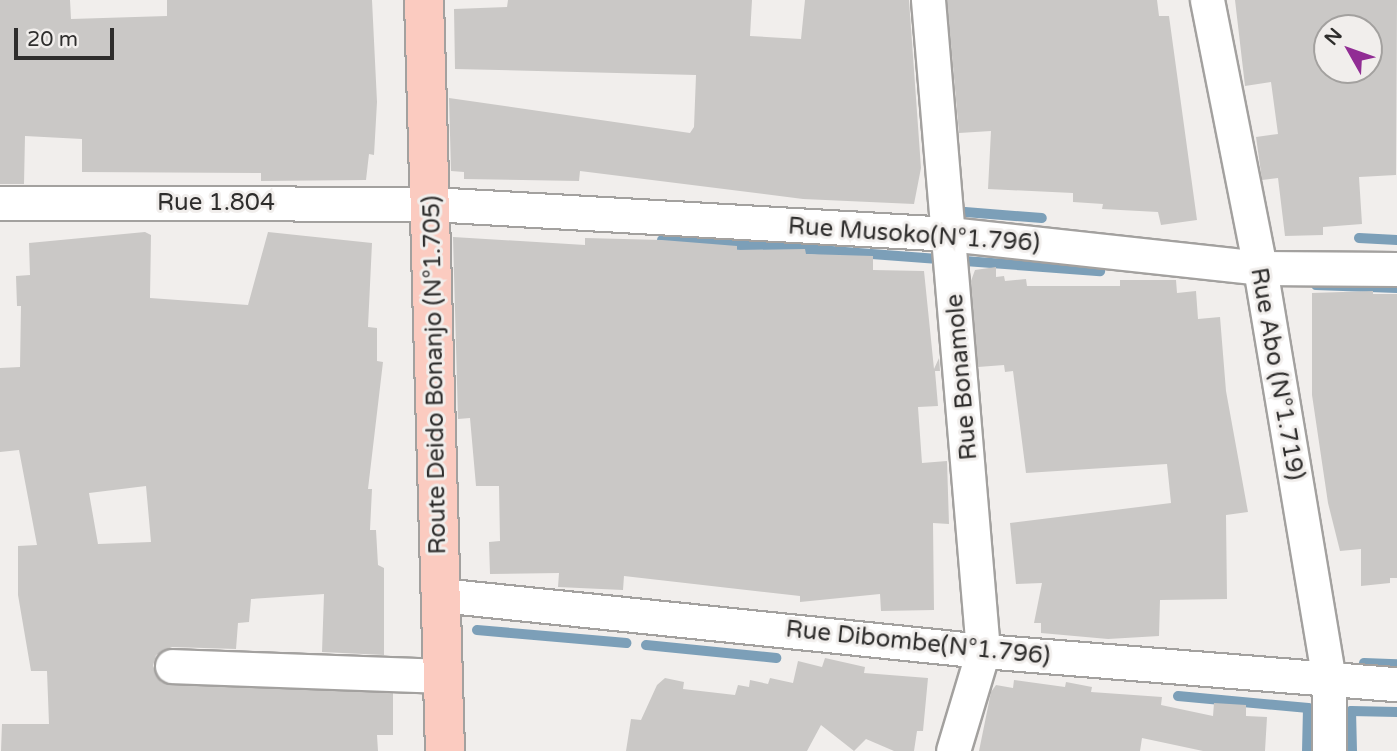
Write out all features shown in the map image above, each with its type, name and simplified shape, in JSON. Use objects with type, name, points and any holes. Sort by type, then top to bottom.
[{"type":"main road","name":"Route Deido Bonanjo (N°1.705)","points":[[424,0],[445,751]]},
{"type":"street","name":"Rue Bonamole","points":[[928,0],[983,651],[953,751]]},
{"type":"street","name":"Rue Abo (N°1.719)","points":[[1207,0],[1260,268],[1329,682],[1329,751]]},
{"type":"street","name":"Rue 1.804","points":[[0,202],[431,204]]},
{"type":"street","name":"Rue Musoko(N°1.796)","points":[[431,204],[949,234],[1260,268],[1397,268]]},
{"type":"street","name":"Rue Dibombe(N°1.796)","points":[[440,595],[983,651],[1329,682],[1397,684]]},
{"type":"street","points":[[172,666],[442,676]]},
{"type":"building","points":[[0,0],[70,0],[71,19],[167,16],[167,0],[372,0],[377,102],[374,155],[369,154],[366,180],[261,181],[261,173],[82,172],[82,139],[25,136],[24,184],[0,184]]},
{"type":"building","points":[[508,0],[752,0],[750,36],[801,39],[805,0],[909,0],[921,168],[914,204],[803,199],[580,171],[579,181],[464,179],[464,172],[451,171],[449,98],[690,133],[694,127],[696,75],[455,69],[454,9],[507,7]]},
{"type":"building","points":[[947,0],[1157,0],[1159,16],[1169,16],[1197,220],[1161,225],[1158,212],[1102,209],[1103,204],[1073,202],[1073,193],[988,189],[991,131],[959,133]]},
{"type":"building","points":[[1235,0],[1397,0],[1396,175],[1359,177],[1362,224],[1323,227],[1323,235],[1285,236],[1278,178],[1262,180],[1256,137],[1278,134],[1271,82],[1245,86]]},
{"type":"building","points":[[145,232],[151,235],[150,298],[248,305],[268,232],[372,243],[368,327],[377,328],[377,361],[383,362],[368,489],[372,489],[370,530],[376,530],[378,565],[384,568],[384,655],[322,652],[324,594],[251,599],[249,622],[238,623],[236,649],[172,647],[156,655],[153,666],[161,682],[171,685],[393,693],[393,735],[377,735],[378,751],[1,751],[2,724],[49,724],[47,671],[31,671],[18,595],[18,546],[37,545],[19,450],[0,452],[0,368],[20,367],[21,306],[17,306],[16,276],[30,275],[29,243]],"holes":[[[146,486],[151,542],[98,544],[89,493]]]},
{"type":"building","points":[[453,237],[585,245],[585,238],[662,240],[737,246],[737,250],[805,249],[806,254],[873,256],[873,270],[924,271],[934,369],[939,358],[940,371],[935,371],[938,406],[918,407],[922,463],[947,461],[949,524],[933,523],[934,610],[881,611],[880,594],[800,602],[800,596],[624,576],[623,590],[558,587],[559,573],[490,574],[489,542],[500,541],[499,486],[476,486],[470,418],[458,419]]},
{"type":"building","points":[[996,267],[996,277],[1004,276],[1005,281],[1026,279],[1027,286],[1120,286],[1120,280],[1176,280],[1177,293],[1196,291],[1198,319],[1220,317],[1226,391],[1248,512],[1226,515],[1227,599],[1160,600],[1159,636],[1108,639],[1041,633],[1041,623],[1034,623],[1042,583],[1016,584],[1010,523],[1171,503],[1167,464],[1026,473],[1013,371],[1005,372],[1004,365],[978,367],[971,281],[975,270]]},
{"type":"building","points":[[1373,291],[1373,294],[1397,294],[1397,578],[1390,578],[1390,583],[1361,586],[1361,549],[1340,551],[1328,503],[1312,395],[1312,293]]},
{"type":"building","points":[[825,658],[865,667],[864,673],[928,678],[923,731],[917,731],[914,751],[894,751],[866,739],[854,751],[821,725],[807,751],[626,751],[631,719],[641,720],[657,685],[665,678],[684,682],[683,689],[735,695],[738,685],[749,687],[750,680],[768,684],[770,678],[793,683],[798,661],[822,667]]},
{"type":"building","points":[[1014,680],[1065,687],[1066,682],[1092,687],[1091,692],[1162,697],[1161,705],[1213,716],[1214,703],[1246,705],[1246,716],[1267,717],[1265,751],[1203,751],[1142,738],[1140,751],[979,751],[991,692],[996,685],[1013,688]]},
{"type":"waterway","points":[[965,212],[1042,218]]},
{"type":"waterway","points":[[1359,238],[1397,240]]},
{"type":"waterway","points":[[662,240],[804,249]]},
{"type":"waterway","points":[[805,249],[1100,271]]},
{"type":"waterway","points":[[1316,285],[1397,288]]},
{"type":"waterway","points":[[477,630],[626,643]]},
{"type":"waterway","points":[[646,645],[776,658]]},
{"type":"waterway","points":[[1364,663],[1397,664]]},
{"type":"waterway","points":[[1178,696],[1308,708],[1307,751]]},
{"type":"waterway","points":[[1352,751],[1351,711],[1397,712]]}]
